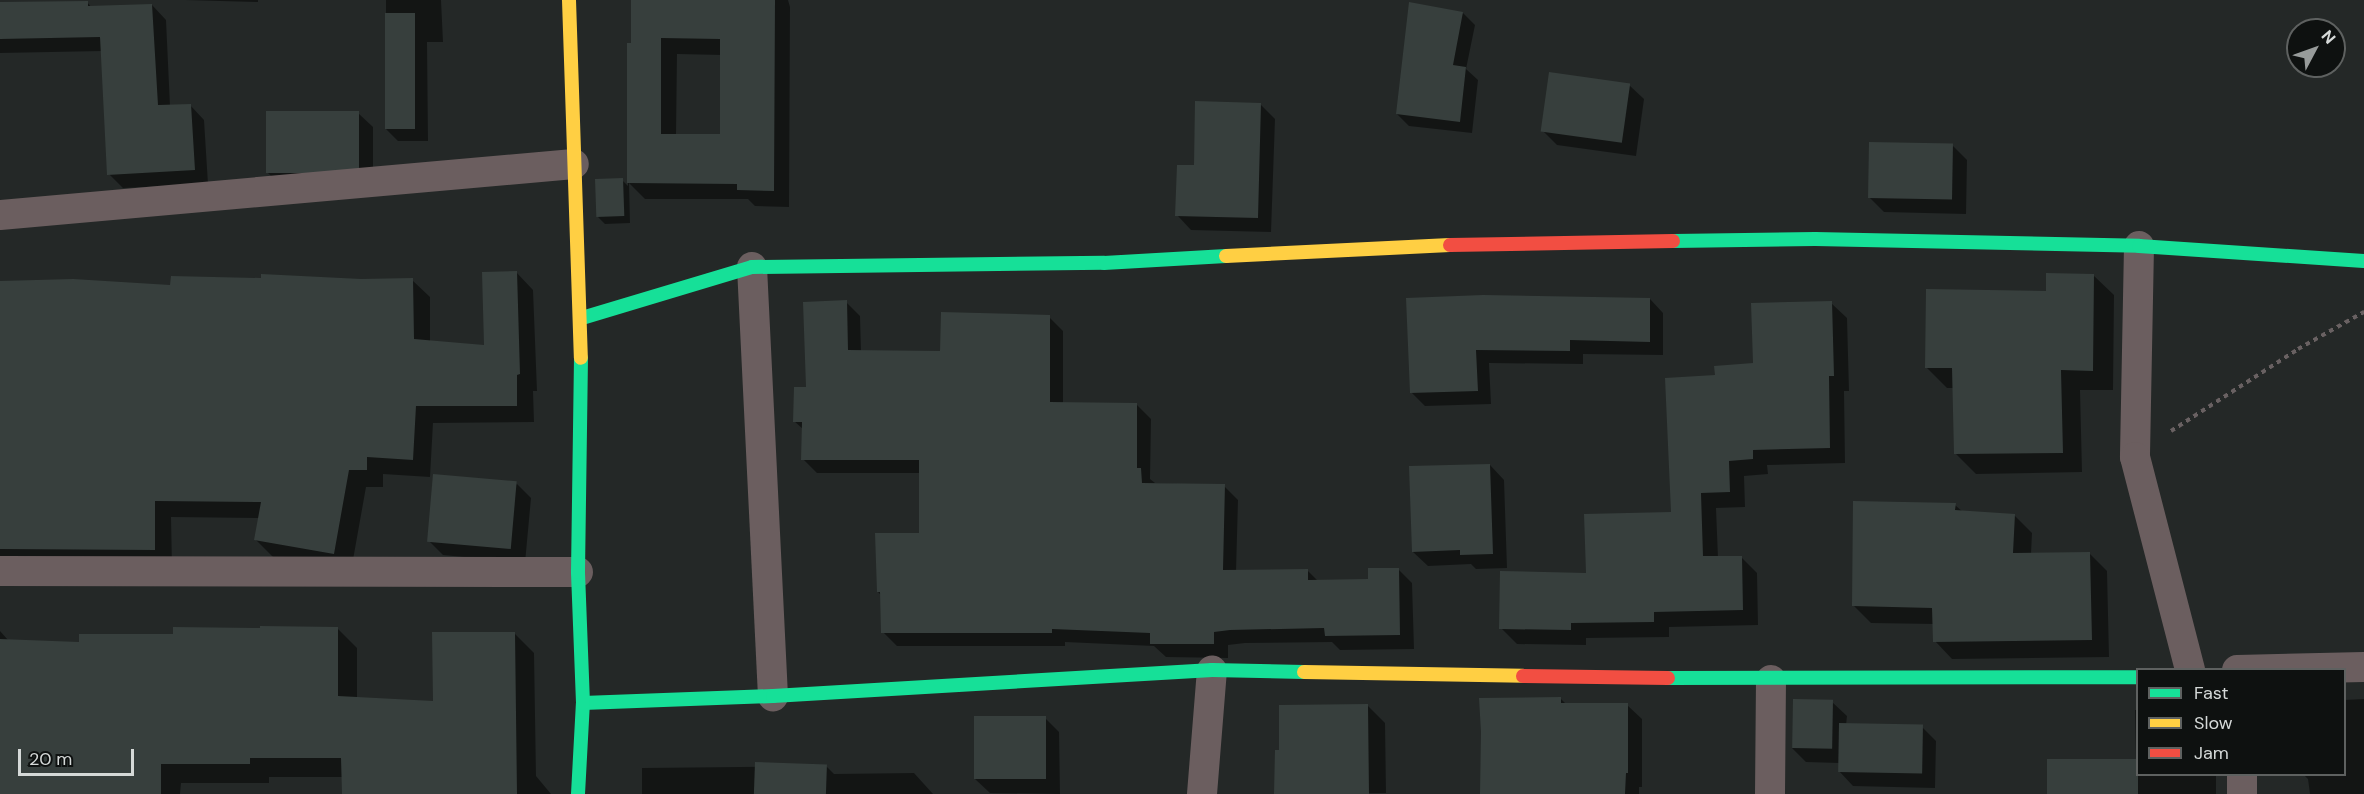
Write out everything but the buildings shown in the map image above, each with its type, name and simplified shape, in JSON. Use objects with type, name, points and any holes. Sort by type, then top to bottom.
[{"type":"street","points":[[569,0],[582,318],[578,572],[583,703],[578,794]]},
{"type":"street","points":[[0,215],[574,164]]},
{"type":"street","points":[[582,318],[752,267],[1104,263],[1435,245],[1803,239],[2139,246],[2364,261]]},
{"type":"street","points":[[2139,246],[2135,457],[2190,668]]},
{"type":"street","points":[[752,267],[773,696]]},
{"type":"street","points":[[0,571],[578,572]]},
{"type":"street","points":[[2302,668],[2364,667]]},
{"type":"street","points":[[1202,794],[1212,670]]},
{"type":"street","points":[[583,703],[773,696],[1212,670],[1771,680],[2136,677]]},
{"type":"street","points":[[1770,794],[1771,680]]},
{"type":"street","points":[[2242,776],[2242,794]]},
{"type":"path","points":[[2135,457],[2205,407],[2364,312]]},
{"type":"traffic: fast","points":[[1673,241],[1815,239],[2139,246],[2364,261]]},
{"type":"traffic: fast","points":[[582,318],[752,267],[1104,263],[1226,256]]},
{"type":"traffic: fast","points":[[578,794],[583,703],[578,572],[581,358]]},
{"type":"traffic: fast","points":[[583,703],[773,696],[1212,670],[1304,672]]},
{"type":"traffic: fast","points":[[1668,678],[2136,677]]},
{"type":"traffic: slow","points":[[569,0],[581,358]]},
{"type":"traffic: slow","points":[[1226,256],[1450,245]]},
{"type":"traffic: slow","points":[[1304,672],[1523,676]]},
{"type":"traffic: jam","points":[[1450,245],[1673,241]]},
{"type":"traffic: jam","points":[[1523,676],[1668,678]]}]
